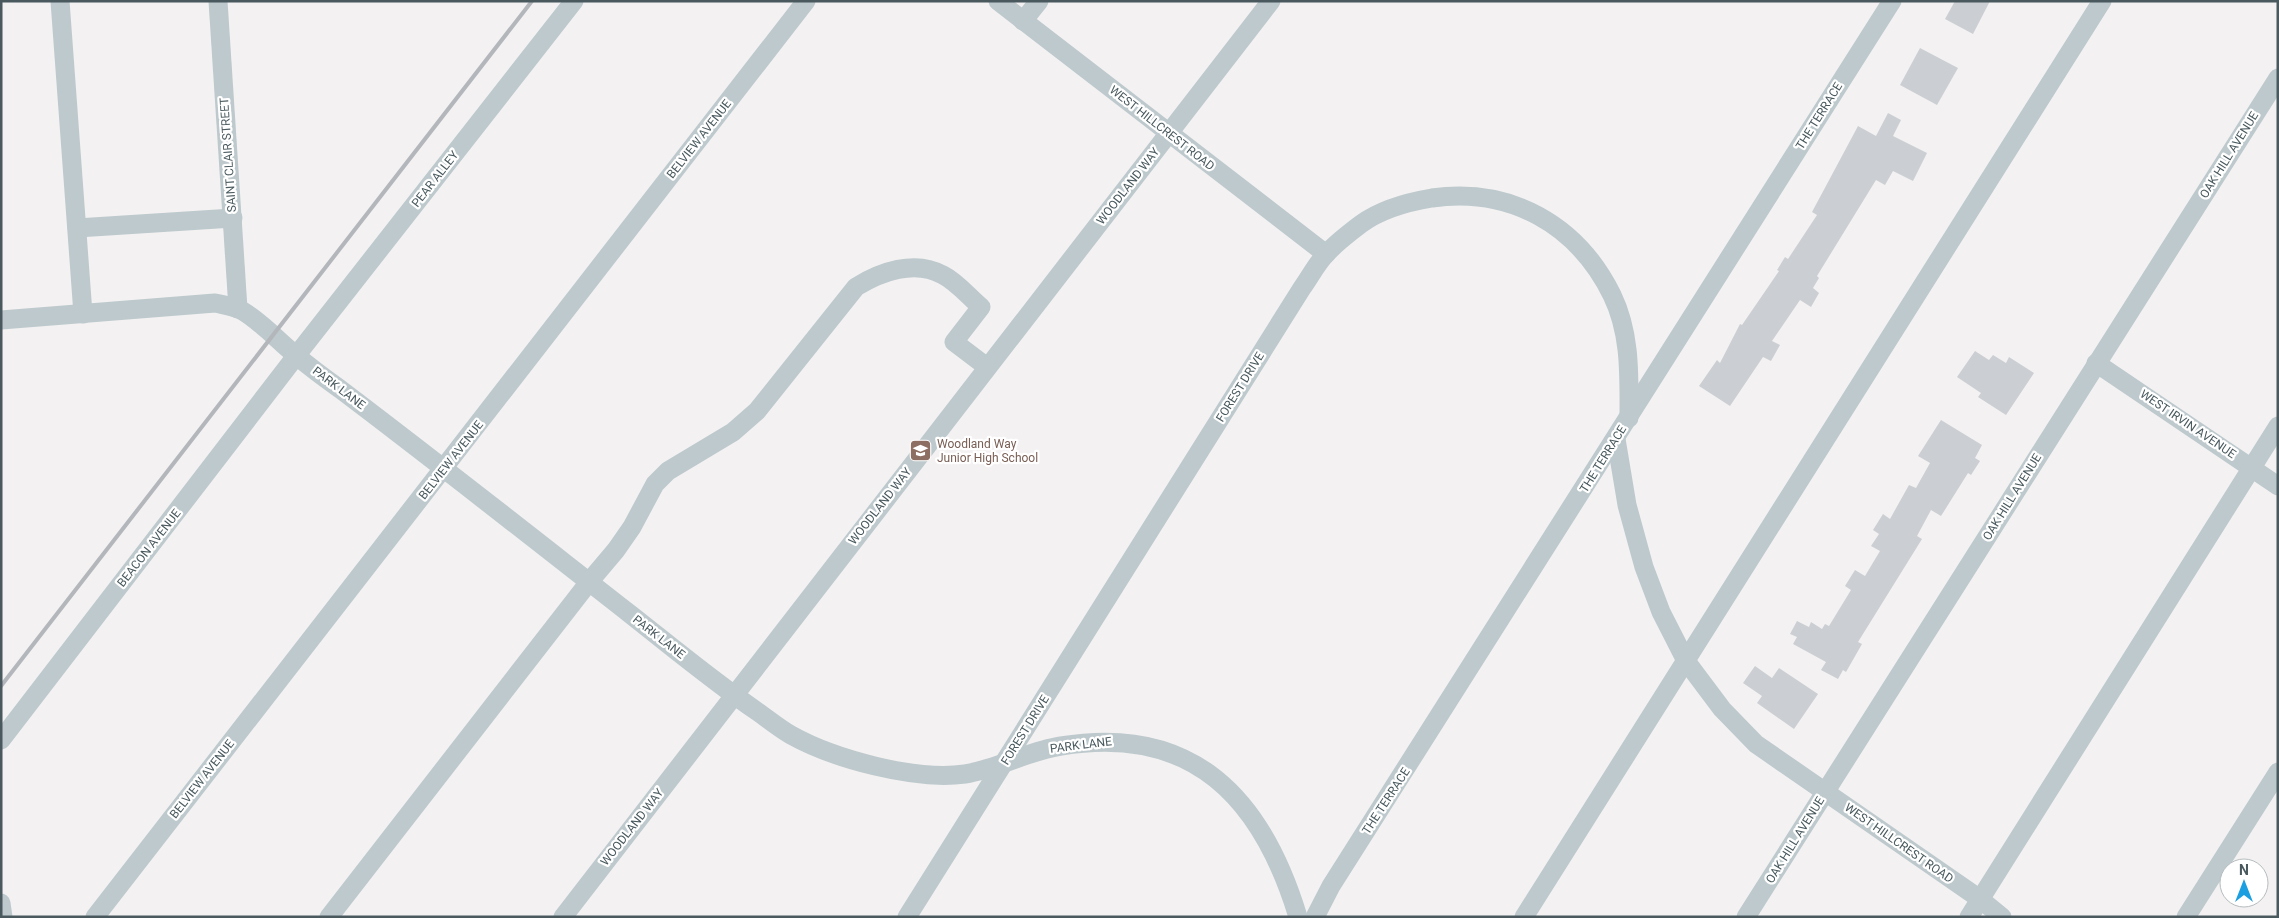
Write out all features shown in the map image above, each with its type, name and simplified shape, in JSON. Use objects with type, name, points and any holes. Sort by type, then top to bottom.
[{"type":"street","points":[[60,1],[83,314]]},
{"type":"street","name":"SAINT CLAIR STREET","points":[[218,1],[238,309]]},
{"type":"street","name":"PEAR ALLEY","points":[[296,356],[574,1]]},
{"type":"street","name":"BELVIEW AVENUE","points":[[95,917],[806,1]]},
{"type":"street","name":"WEST HILLCREST ROAD","points":[[998,1],[1326,254]]},
{"type":"street","points":[[1024,21],[1039,1]]},
{"type":"street","name":"WOODLAND WAY","points":[[562,917],[1272,1]]},
{"type":"street","points":[[1524,917],[2102,1]]},
{"type":"street","name":"THE TERRACE","points":[[1315,917],[1331,886],[1616,439],[1885,6]]},
{"type":"street","name":"OAK HILL AVENUE","points":[[1746,917],[2278,78]]},
{"type":"street","name":"FOREST DRIVE","points":[[907,917],[1302,288],[1326,254],[1362,223],[1391,209],[1417,201],[1449,196],[1478,197],[1514,203],[1545,219],[1573,240],[1596,266],[1613,296],[1625,333],[1629,370],[1629,418]]},
{"type":"street","points":[[76,228],[232,218]]},
{"type":"street","points":[[329,917],[589,582],[616,550],[632,527],[655,484],[668,471],[733,432],[757,411],[841,303],[856,287],[874,276],[896,269],[925,268],[943,275],[981,307],[954,342],[987,367]]},
{"type":"street","name":"PARK LANE","points":[[1,320],[215,303],[238,309],[273,335],[296,356],[445,468],[734,696],[791,735],[833,754],[881,767],[920,774],[964,774],[1057,746],[1123,741],[1148,746],[1188,761],[1222,783],[1249,811],[1271,846],[1298,917]]},
{"type":"street","name":"BEACON AVENUE","points":[[1,740],[296,356]]},
{"type":"street","name":"WEST IRVIN AVENUE","points":[[2096,363],[2278,486]]},
{"type":"street","points":[[1969,917],[2278,426]]},
{"type":"street","name":"WEST HILLCREST ROAD","points":[[1616,439],[1627,505],[1644,567],[1661,612],[1686,661],[1722,709],[1756,744],[1980,899],[2002,917]]},
{"type":"street","points":[[2186,917],[2278,772]]},
{"type":"street","points":[[1,903],[3,917]]},
{"type":"building","points":[[1955,1],[1990,1],[1973,34],[1945,19]]},
{"type":"building","points":[[1920,48],[1958,68],[1937,105],[1900,85]]},
{"type":"building","points":[[1888,113],[1901,120],[1893,136],[1927,153],[1913,181],[1893,171],[1885,185],[1876,180],[1817,276],[1819,278],[1813,288],[1819,293],[1811,307],[1800,300],[1772,341],[1780,345],[1771,361],[1763,357],[1730,406],[1699,386],[1717,360],[1720,363],[1740,324],[1742,325],[1779,271],[1777,270],[1785,257],[1788,259],[1817,215],[1812,212],[1858,126],[1876,136]]},
{"type":"building","points":[[1975,351],[1989,360],[1993,355],[2006,363],[2009,357],[2034,373],[2006,415],[1978,397],[1981,393],[1957,377]]},
{"type":"building","points":[[1941,420],[1982,445],[1975,458],[1980,461],[1971,475],[1968,473],[1941,516],[1931,510],[1917,536],[1922,539],[1858,642],[1862,644],[1846,672],[1843,670],[1838,679],[1821,670],[1826,662],[1793,644],[1797,637],[1790,634],[1797,621],[1809,627],[1811,622],[1822,629],[1825,624],[1829,626],[1851,590],[1845,586],[1855,570],[1865,576],[1880,551],[1871,546],[1879,534],[1873,530],[1883,514],[1890,519],[1909,485],[1916,488],[1930,463],[1918,456]]},
{"type":"building","points":[[1755,666],[1772,678],[1779,668],[1818,694],[1794,729],[1757,703],[1762,696],[1743,683]]},
{"type":"railway","points":[[1,686],[532,1]]},
{"type":"place","name":"Woodland Way Junior High School","points":[[921,451]]}]
